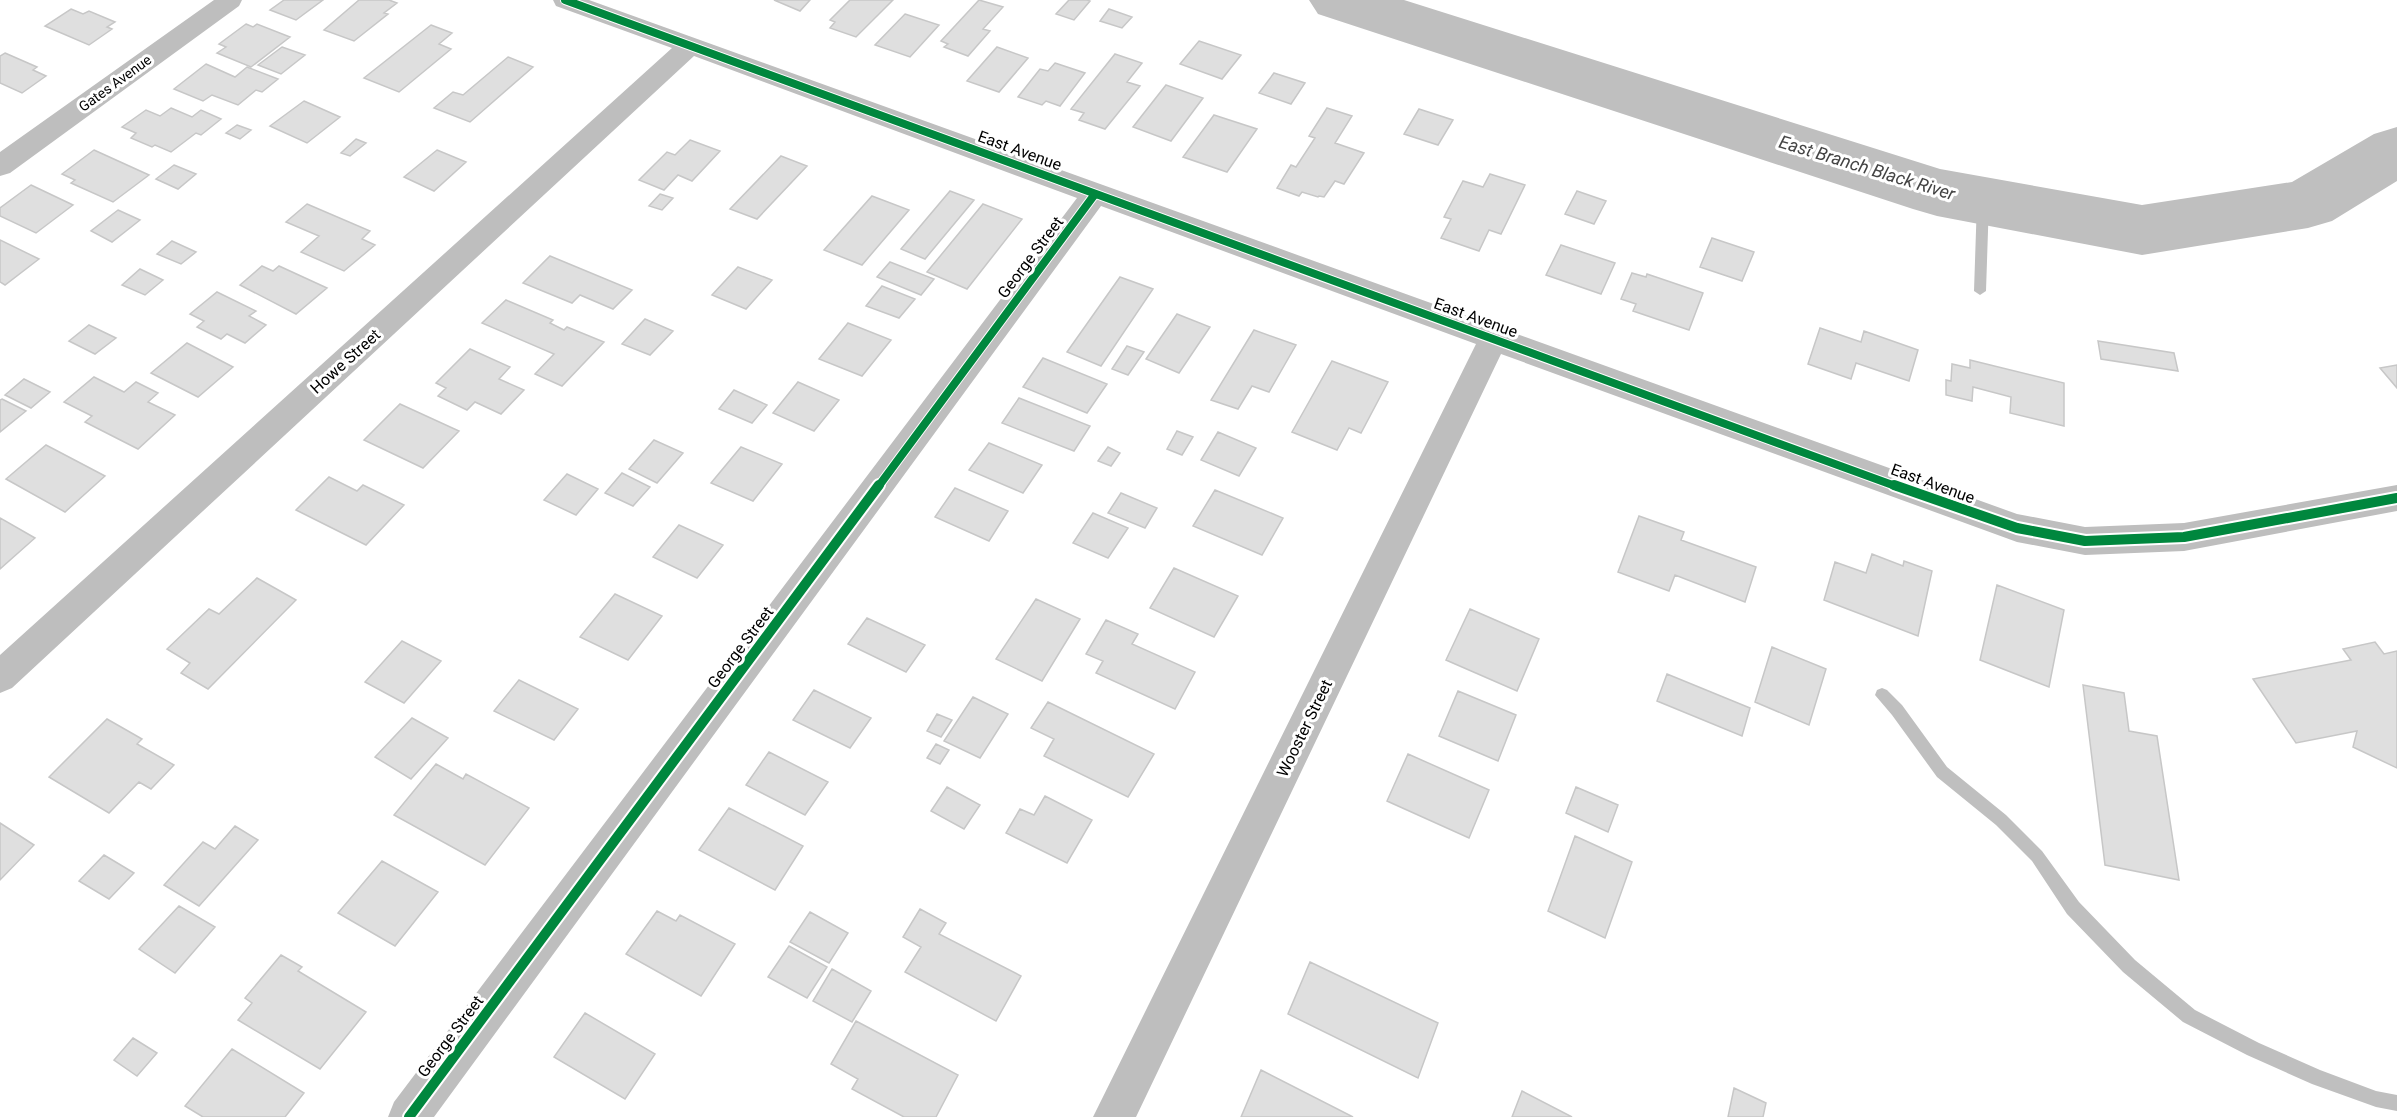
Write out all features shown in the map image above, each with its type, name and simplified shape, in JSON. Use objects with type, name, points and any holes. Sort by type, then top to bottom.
[{"type":"street","name":"Gates Avenue","points":[[0,166],[230,0]]},
{"type":"street","name":"East Avenue","points":[[565,0],[2017,528],[2085,541],[2184,537],[2397,499]]},
{"type":"street","name":"Howe Street","points":[[0,677],[690,46]]},
{"type":"street","name":"George Street","points":[[409,1117],[1095,194]]},
{"type":"street","name":"Wooster Street","points":[[1114,1117],[1493,339]]},
{"type":"building","points":[[284,0],[323,0],[296,20],[270,10]]},
{"type":"building","points":[[359,0],[389,0],[397,3],[384,13],[388,14],[354,41],[324,30]]},
{"type":"building","points":[[774,0],[810,0],[800,11]]},
{"type":"building","points":[[850,0],[893,0],[856,37],[830,28],[835,22],[830,20]]},
{"type":"building","points":[[979,0],[1003,7],[983,29],[990,31],[968,56],[944,47],[948,44],[941,41]]},
{"type":"building","points":[[1069,0],[1090,1],[1074,20],[1056,14]]},
{"type":"building","points":[[71,9],[83,14],[89,11],[115,22],[107,27],[112,29],[89,45],[45,26]]},
{"type":"building","points":[[1109,9],[1132,17],[1122,28],[1100,21]]},
{"type":"building","points":[[905,14],[939,25],[910,57],[875,45]]},
{"type":"building","points":[[246,24],[253,27],[257,24],[290,37],[251,67],[217,53],[226,47],[219,44]]},
{"type":"building","points":[[431,25],[452,33],[439,44],[451,49],[399,92],[364,78]]},
{"type":"building","points":[[1199,41],[1241,55],[1222,79],[1180,64]]},
{"type":"building","points":[[282,47],[305,55],[281,74],[258,65]]},
{"type":"building","points":[[997,47],[1028,58],[999,92],[967,81]]},
{"type":"building","points":[[5,53],[37,67],[33,70],[46,76],[22,93],[0,83],[0,56]]},
{"type":"building","points":[[1115,54],[1142,63],[1127,82],[1140,86],[1105,129],[1079,120],[1084,113],[1071,109]]},
{"type":"building","points":[[508,57],[533,67],[470,122],[434,108],[453,92],[463,95]]},
{"type":"building","points":[[1055,63],[1085,73],[1060,106],[1046,101],[1042,105],[1018,97],[1040,69],[1048,71]]},
{"type":"building","points":[[206,64],[235,77],[247,67],[278,79],[262,92],[256,90],[238,105],[212,95],[203,101],[174,89]]},
{"type":"building","points":[[1274,73],[1305,83],[1291,104],[1259,93]]},
{"type":"building","points":[[1166,85],[1203,98],[1171,141],[1133,127]]},
{"type":"building","points":[[304,101],[340,117],[307,143],[270,126]]},
{"type":"building","points":[[171,108],[192,117],[201,110],[221,119],[201,135],[196,133],[171,152],[131,138],[136,133],[122,127],[146,110],[160,116]]},
{"type":"building","points":[[1327,108],[1352,116],[1335,143],[1364,153],[1344,184],[1335,181],[1324,197],[1302,192],[1299,196],[1277,188],[1291,165],[1296,167],[1315,138],[1309,136]]},
{"type":"building","points":[[1419,109],[1453,120],[1438,145],[1404,134]]},
{"type":"building","points":[[1214,115],[1257,129],[1227,172],[1183,157]]},
{"type":"building","points":[[237,125],[251,130],[240,139],[226,133]]},
{"type":"building","points":[[356,139],[366,143],[350,156],[341,153]]},
{"type":"building","points":[[690,140],[720,151],[692,181],[678,175],[664,190],[639,180],[667,152],[675,155]]},
{"type":"building","points":[[94,150],[149,175],[113,202],[71,183],[75,180],[62,174]]},
{"type":"building","points":[[437,150],[466,162],[434,191],[404,177]]},
{"type":"building","points":[[781,156],[807,166],[757,219],[730,209]]},
{"type":"building","points":[[174,165],[196,174],[178,189],[156,179]]},
{"type":"building","points":[[1490,174],[1525,185],[1501,234],[1489,230],[1479,251],[1441,238],[1451,219],[1444,217],[1463,181],[1483,187]]},
{"type":"building","points":[[31,185],[73,205],[36,233],[0,216],[0,208]]},
{"type":"building","points":[[950,191],[974,200],[925,259],[901,249]]},
{"type":"building","points":[[1577,191],[1606,201],[1594,224],[1565,214]]},
{"type":"building","points":[[660,194],[673,198],[662,210],[649,206]]},
{"type":"building","points":[[872,196],[909,210],[862,265],[824,250]]},
{"type":"building","points":[[307,204],[370,231],[362,239],[375,245],[344,271],[301,252],[319,236],[286,222]]},
{"type":"building","points":[[983,204],[1022,219],[967,289],[927,272]]},
{"type":"building","points":[[118,210],[140,220],[112,242],[91,231]]},
{"type":"building","points":[[1712,238],[1754,252],[1742,281],[1700,267]]},
{"type":"building","points":[[0,240],[39,259],[5,285],[0,282]]},
{"type":"building","points":[[172,241],[196,252],[181,264],[157,254]]},
{"type":"building","points":[[1561,245],[1615,263],[1601,294],[1546,275]]},
{"type":"building","points":[[550,256],[632,290],[613,309],[580,295],[572,303],[523,283]]},
{"type":"building","points":[[890,262],[934,279],[921,295],[877,277]]},
{"type":"building","points":[[262,266],[273,271],[279,266],[327,288],[296,314],[240,285]]},
{"type":"building","points":[[738,267],[772,280],[746,309],[712,295]]},
{"type":"building","points":[[140,269],[163,280],[145,295],[122,285]]},
{"type":"building","points":[[1632,273],[1646,277],[1647,274],[1703,293],[1689,330],[1633,311],[1636,304],[1621,299]]},
{"type":"building","points":[[1120,277],[1153,289],[1101,366],[1067,352]]},
{"type":"building","points":[[882,286],[915,299],[899,318],[866,306]]},
{"type":"building","points":[[217,292],[256,311],[249,316],[266,325],[245,343],[227,334],[221,339],[197,327],[204,321],[190,314]]},
{"type":"building","points":[[506,300],[553,320],[550,323],[564,330],[567,327],[604,342],[562,386],[535,374],[554,354],[482,323]]},
{"type":"building","points":[[1177,314],[1210,327],[1179,373],[1146,359]]},
{"type":"building","points":[[645,319],[673,331],[650,355],[622,344]]},
{"type":"building","points":[[848,323],[891,340],[862,376],[819,359]]},
{"type":"building","points":[[89,325],[116,338],[95,354],[69,341]]},
{"type":"building","points":[[1820,328],[1861,342],[1864,331],[1918,350],[1909,381],[1856,363],[1851,379],[1808,364]]},
{"type":"building","points":[[1254,330],[1296,345],[1269,392],[1252,386],[1238,409],[1211,400]]},
{"type":"building","points":[[2098,341],[2174,353],[2178,371],[2101,359]]},
{"type":"building","points":[[187,343],[233,367],[198,397],[151,373]]},
{"type":"building","points":[[1127,346],[1144,352],[1128,375],[1112,369]]},
{"type":"building","points":[[470,349],[510,367],[499,379],[524,390],[501,414],[475,402],[467,410],[438,396],[446,388],[436,383]]},
{"type":"building","points":[[1043,358],[1107,384],[1087,413],[1023,387]]},
{"type":"building","points":[[1970,360],[2064,383],[2064,426],[2010,413],[2011,397],[1973,387],[1972,401],[1946,395],[1946,380],[1951,381],[1952,364],[1970,368]]},
{"type":"building","points":[[1332,361],[1388,382],[1361,433],[1349,428],[1337,450],[1292,432]]},
{"type":"building","points":[[2397,365],[2397,388],[2380,368]]},
{"type":"building","points":[[94,377],[124,392],[136,382],[158,393],[148,402],[175,415],[138,449],[85,422],[92,416],[64,402]]},
{"type":"building","points":[[24,379],[50,392],[31,408],[5,395]]},
{"type":"building","points":[[798,382],[839,400],[814,431],[773,413]]},
{"type":"building","points":[[734,390],[767,405],[752,423],[719,409]]},
{"type":"building","points":[[1019,398],[1090,426],[1074,451],[1002,423]]},
{"type":"building","points":[[0,400],[26,411],[0,432]]},
{"type":"building","points":[[400,404],[459,431],[423,468],[364,440]]},
{"type":"building","points":[[1177,431],[1193,437],[1182,455],[1167,449]]},
{"type":"building","points":[[1218,432],[1256,448],[1239,476],[1201,460]]},
{"type":"building","points":[[654,440],[683,453],[657,483],[629,469]]},
{"type":"building","points":[[989,443],[1042,465],[1023,493],[969,470]]},
{"type":"building","points":[[46,445],[105,476],[65,512],[6,479]]},
{"type":"building","points":[[741,447],[782,464],[753,501],[711,483]]},
{"type":"building","points":[[1108,447],[1120,453],[1111,466],[1098,461]]},
{"type":"building","points":[[622,473],[650,487],[633,506],[605,493]]},
{"type":"building","points":[[567,474],[598,489],[576,515],[544,500]]},
{"type":"building","points":[[329,477],[357,491],[363,485],[404,505],[366,545],[296,510]]},
{"type":"building","points":[[955,488],[1008,511],[989,541],[935,517]]},
{"type":"building","points":[[1215,490],[1283,518],[1262,555],[1193,526]]},
{"type":"building","points":[[1121,493],[1157,508],[1145,528],[1108,513]]},
{"type":"building","points":[[1093,513],[1128,528],[1108,558],[1073,543]]},
{"type":"building","points":[[1639,516],[1684,532],[1681,540],[1756,567],[1745,602],[1675,575],[1669,591],[1618,572]]},
{"type":"building","points":[[0,518],[35,538],[0,569]]},
{"type":"building","points":[[679,525],[723,545],[697,578],[653,557]]},
{"type":"building","points":[[1872,554],[1903,566],[1904,561],[1932,571],[1918,636],[1824,600],[1835,562],[1866,573]]},
{"type":"building","points":[[1174,568],[1238,596],[1214,637],[1150,608]]},
{"type":"building","points":[[257,578],[296,600],[208,689],[181,673],[190,663],[167,649],[209,609],[219,614]]},
{"type":"building","points":[[1997,585],[2064,610],[2049,687],[1980,660]]},
{"type":"building","points":[[615,594],[662,616],[628,660],[580,637]]},
{"type":"building","points":[[1036,599],[1080,619],[1042,681],[996,659]]},
{"type":"building","points":[[1470,609],[1539,639],[1517,691],[1446,660]]},
{"type":"building","points":[[867,618],[925,645],[906,672],[848,644]]},
{"type":"building","points":[[1106,620],[1138,634],[1132,644],[1195,672],[1175,709],[1096,673],[1103,661],[1086,654]]},
{"type":"building","points":[[402,641],[441,661],[404,703],[365,682]]},
{"type":"building","points":[[2375,642],[2384,654],[2397,651],[2397,768],[2353,747],[2357,731],[2296,743],[2253,679],[2351,660],[2343,649]]},
{"type":"building","points":[[1772,647],[1826,669],[1809,725],[1755,702]]},
{"type":"building","points":[[1667,674],[1750,708],[1742,736],[1657,701]]},
{"type":"building","points":[[519,680],[578,709],[554,740],[494,711]]},
{"type":"building","points":[[2083,685],[2124,693],[2129,731],[2157,736],[2179,880],[2105,865]]},
{"type":"building","points":[[814,690],[871,718],[850,748],[793,720]]},
{"type":"building","points":[[1458,691],[1516,715],[1498,761],[1439,736]]},
{"type":"building","points":[[973,697],[1008,714],[980,758],[944,741]]},
{"type":"building","points":[[1048,702],[1154,754],[1128,797],[1044,756],[1054,739],[1031,728]]},
{"type":"building","points":[[937,714],[952,720],[941,737],[927,731]]},
{"type":"building","points":[[412,718],[448,738],[411,779],[375,757]]},
{"type":"building","points":[[107,719],[142,739],[137,744],[174,765],[151,789],[139,782],[109,813],[49,777]]},
{"type":"building","points":[[936,744],[949,750],[940,764],[927,758]]},
{"type":"building","points":[[769,752],[828,782],[805,815],[746,785]]},
{"type":"building","points":[[1408,754],[1489,790],[1469,838],[1387,801]]},
{"type":"building","points":[[436,764],[463,779],[466,774],[529,808],[485,865],[394,815]]},
{"type":"building","points":[[947,787],[980,805],[964,829],[931,811]]},
{"type":"building","points":[[1576,787],[1618,805],[1608,832],[1566,813]]},
{"type":"building","points":[[1045,796],[1092,820],[1067,863],[1006,833],[1020,809],[1034,815]]},
{"type":"building","points":[[729,808],[803,846],[775,890],[699,850]]},
{"type":"building","points":[[0,823],[34,845],[0,880]]},
{"type":"building","points":[[235,826],[258,840],[199,906],[164,885],[203,842],[215,849]]},
{"type":"building","points":[[1575,836],[1632,862],[1605,938],[1548,911]]},
{"type":"building","points":[[104,855],[134,873],[109,899],[79,881]]},
{"type":"building","points":[[382,861],[438,892],[395,946],[338,913]]},
{"type":"building","points":[[179,906],[215,927],[175,973],[139,949]]},
{"type":"building","points":[[920,909],[946,923],[939,934],[1021,976],[996,1021],[905,972],[921,947],[903,937]]},
{"type":"building","points":[[657,911],[676,921],[680,915],[735,944],[701,996],[626,954]]},
{"type":"building","points":[[810,912],[848,933],[829,963],[790,942]]},
{"type":"building","points":[[789,946],[827,967],[807,998],[768,977]]},
{"type":"building","points":[[281,955],[302,967],[298,971],[366,1012],[320,1069],[238,1020],[252,1003],[245,998]]},
{"type":"building","points":[[1310,962],[1438,1023],[1418,1078],[1288,1014]]},
{"type":"building","points":[[832,969],[871,991],[852,1022],[813,1001]]},
{"type":"building","points":[[585,1013],[655,1054],[625,1099],[554,1057]]},
{"type":"building","points":[[856,1021],[958,1075],[936,1117],[904,1117],[852,1089],[858,1079],[831,1064]]},
{"type":"building","points":[[133,1038],[157,1053],[137,1076],[114,1060]]},
{"type":"building","points":[[232,1049],[304,1093],[285,1117],[203,1117],[185,1106]]},
{"type":"building","points":[[1261,1070],[1353,1117],[1241,1117]]},
{"type":"building","points":[[1734,1088],[1766,1103],[1763,1117],[1728,1117]]},
{"type":"building","points":[[1522,1091],[1572,1117],[1512,1117]]},
{"type":"waterway","name":"East Branch Black River","points":[[1339,0],[1937,192],[2142,230],[2308,204],[2397,150]]},
{"type":"waterway","points":[[1980,291],[1983,201]]},
{"type":"waterway","points":[[1882,695],[1897,710],[1942,772],[2001,820],[2037,856],[2073,908],[2129,966],[2189,1016],[2253,1049],[2318,1078],[2376,1099],[2397,1103]]},
{"type":"cycle path","points":[[565,0],[2017,528],[2085,541],[2184,537],[2397,498]]},
{"type":"cycle path","points":[[409,1117],[1095,194]]}]
